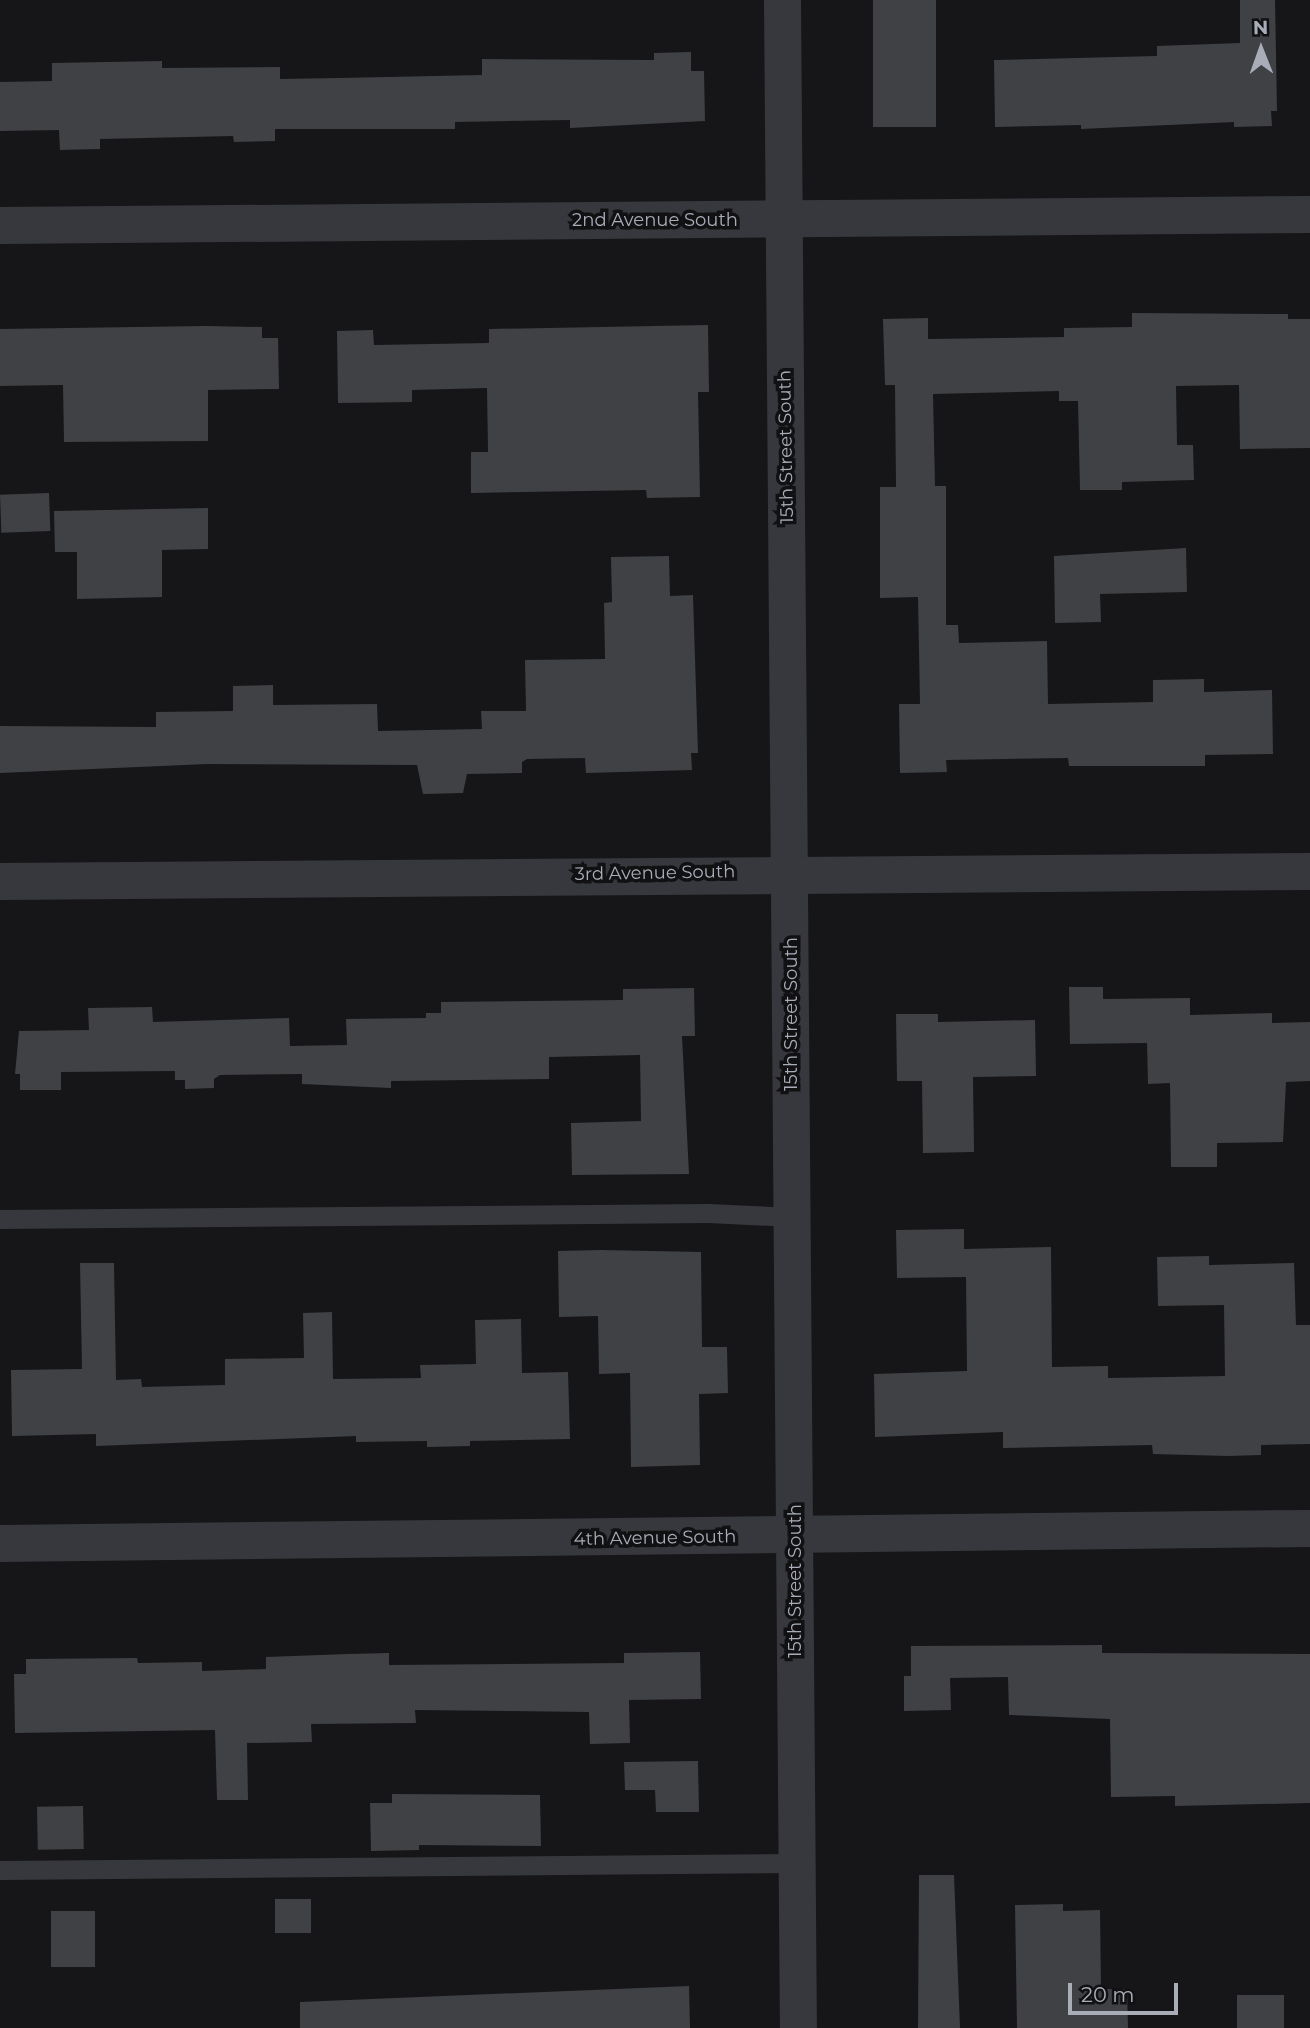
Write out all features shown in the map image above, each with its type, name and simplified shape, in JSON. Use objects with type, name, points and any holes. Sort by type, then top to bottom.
[{"type":"street","name":"15th Street South","points":[[782,0],[798,2028]]},
{"type":"street","name":"2nd Avenue South","points":[[0,225],[1310,214]]},
{"type":"street","name":"3rd Avenue South","points":[[0,881],[789,872],[1310,871]]},
{"type":"street","name":"4th Avenue South","points":[[0,1543],[1310,1528]]},
{"type":"lane","points":[[0,1219],[708,1213],[792,1217]]},
{"type":"lane","points":[[0,1870],[797,1863]]},
{"type":"building","points":[[873,0],[936,0],[936,127],[873,127]]},
{"type":"building","points":[[1240,0],[1275,0],[1277,111],[1271,111],[1272,126],[1234,127],[1234,122],[1081,129],[1081,125],[995,127],[994,60],[1157,56],[1157,46],[1240,43]]},
{"type":"building","points":[[691,52],[691,71],[704,71],[705,121],[570,128],[570,120],[455,122],[455,129],[275,129],[275,141],[234,142],[233,136],[100,139],[100,149],[60,150],[59,130],[0,131],[0,82],[52,81],[52,63],[162,61],[162,68],[280,67],[280,79],[339,78],[482,75],[482,59],[654,60],[654,53]]},
{"type":"building","points":[[1132,313],[1288,314],[1288,319],[1310,319],[1310,448],[1240,449],[1239,385],[1176,386],[1177,445],[1193,445],[1194,480],[1122,482],[1122,490],[1080,490],[1078,401],[1059,401],[1059,391],[933,394],[935,486],[946,486],[946,625],[958,625],[959,643],[1047,641],[1048,704],[1153,702],[1153,680],[1204,679],[1204,692],[1272,690],[1273,754],[1205,755],[1205,766],[1069,766],[1068,758],[946,760],[947,772],[900,773],[899,704],[920,704],[918,597],[880,598],[880,487],[896,487],[895,385],[885,385],[883,319],[928,318],[928,339],[1064,337],[1064,328],[1132,327]]},
{"type":"building","points":[[708,325],[709,392],[698,392],[700,497],[647,498],[646,490],[471,493],[471,452],[488,452],[487,388],[412,390],[412,402],[338,403],[337,331],[373,330],[374,345],[489,343],[489,329]]},
{"type":"building","points":[[262,327],[262,338],[278,338],[279,389],[208,390],[208,441],[64,442],[63,385],[0,386],[0,329]]},
{"type":"building","points":[[49,493],[50,531],[1,533],[0,495]]},
{"type":"building","points":[[208,508],[208,549],[162,550],[162,597],[77,599],[77,552],[55,552],[54,511]]},
{"type":"building","points":[[1186,548],[1187,592],[1100,594],[1101,622],[1055,623],[1054,556]]},
{"type":"building","points":[[669,556],[670,596],[693,595],[698,753],[691,753],[692,770],[586,773],[585,758],[527,759],[522,762],[522,773],[467,774],[463,793],[423,794],[417,765],[207,764],[0,773],[0,726],[156,727],[156,712],[233,711],[233,686],[273,685],[273,705],[377,704],[378,731],[482,729],[481,711],[526,711],[525,660],[605,659],[604,603],[612,602],[611,557]]},
{"type":"building","points":[[1069,987],[1103,987],[1103,999],[1190,998],[1190,1015],[1272,1013],[1272,1023],[1310,1022],[1310,1081],[1286,1082],[1283,1142],[1217,1143],[1217,1167],[1171,1167],[1170,1083],[1148,1084],[1147,1043],[1070,1044]]},
{"type":"building","points":[[694,988],[695,1036],[682,1036],[689,1174],[572,1175],[571,1123],[641,1121],[640,1055],[549,1057],[549,1079],[391,1081],[391,1088],[302,1084],[302,1074],[220,1075],[214,1079],[214,1088],[185,1089],[185,1080],[175,1080],[175,1071],[61,1072],[61,1090],[20,1090],[20,1074],[15,1074],[19,1031],[89,1030],[88,1008],[152,1007],[153,1022],[289,1018],[290,1046],[347,1045],[346,1019],[426,1018],[426,1013],[441,1013],[441,1002],[623,1000],[623,989]]},
{"type":"building","points":[[896,1014],[938,1014],[938,1022],[1035,1020],[1036,1076],[973,1077],[974,1152],[923,1153],[922,1081],[897,1081]]},
{"type":"building","points":[[964,1229],[964,1249],[1051,1247],[1052,1367],[1108,1366],[1108,1378],[1225,1376],[1224,1305],[1158,1306],[1157,1257],[1209,1256],[1209,1265],[1294,1263],[1296,1325],[1310,1325],[1310,1444],[1261,1445],[1261,1455],[1228,1456],[1153,1454],[1152,1445],[1003,1448],[1003,1432],[875,1437],[874,1374],[967,1371],[966,1277],[897,1278],[896,1230]]},
{"type":"building","points":[[558,1251],[701,1252],[702,1347],[727,1347],[728,1393],[699,1394],[700,1465],[631,1467],[630,1373],[599,1374],[598,1316],[559,1317]]},
{"type":"building","points":[[80,1263],[114,1263],[116,1380],[141,1379],[142,1387],[225,1385],[225,1359],[304,1358],[303,1313],[332,1312],[333,1379],[421,1378],[420,1365],[476,1364],[475,1320],[521,1319],[522,1373],[568,1372],[570,1439],[470,1441],[470,1446],[427,1447],[427,1441],[356,1442],[356,1436],[96,1446],[96,1434],[12,1436],[11,1370],[82,1369]]},
{"type":"building","points":[[1102,1645],[1102,1653],[1310,1654],[1310,1803],[1175,1806],[1175,1796],[1111,1797],[1110,1719],[1009,1715],[1008,1677],[950,1678],[951,1710],[904,1711],[904,1676],[911,1676],[911,1646]]},
{"type":"building","points":[[700,1652],[701,1699],[629,1700],[630,1743],[590,1744],[589,1712],[415,1710],[416,1723],[311,1724],[312,1742],[247,1743],[248,1800],[217,1800],[215,1730],[15,1733],[14,1674],[26,1674],[26,1659],[137,1658],[138,1663],[202,1662],[202,1671],[266,1669],[266,1657],[389,1653],[389,1665],[624,1663],[624,1653]]},
{"type":"building","points":[[698,1761],[699,1812],[656,1812],[655,1790],[625,1790],[624,1762]]},
{"type":"building","points":[[392,1794],[540,1795],[541,1846],[419,1845],[419,1850],[371,1851],[370,1803],[392,1803]]},
{"type":"building","points":[[83,1806],[84,1849],[38,1850],[37,1807]]},
{"type":"building","points":[[919,1875],[954,1875],[960,2028],[918,2028]]},
{"type":"building","points":[[275,1899],[311,1899],[311,1933],[275,1933]]},
{"type":"building","points":[[1063,1904],[1063,1911],[1100,1910],[1101,1989],[1127,1989],[1128,2028],[1017,2028],[1015,1905]]},
{"type":"building","points":[[51,1911],[95,1911],[95,1967],[51,1967]]},
{"type":"building","points":[[689,1986],[690,2028],[300,2028],[300,2002]]},
{"type":"building","points":[[1237,1995],[1284,1995],[1284,2028],[1237,2028]]}]
